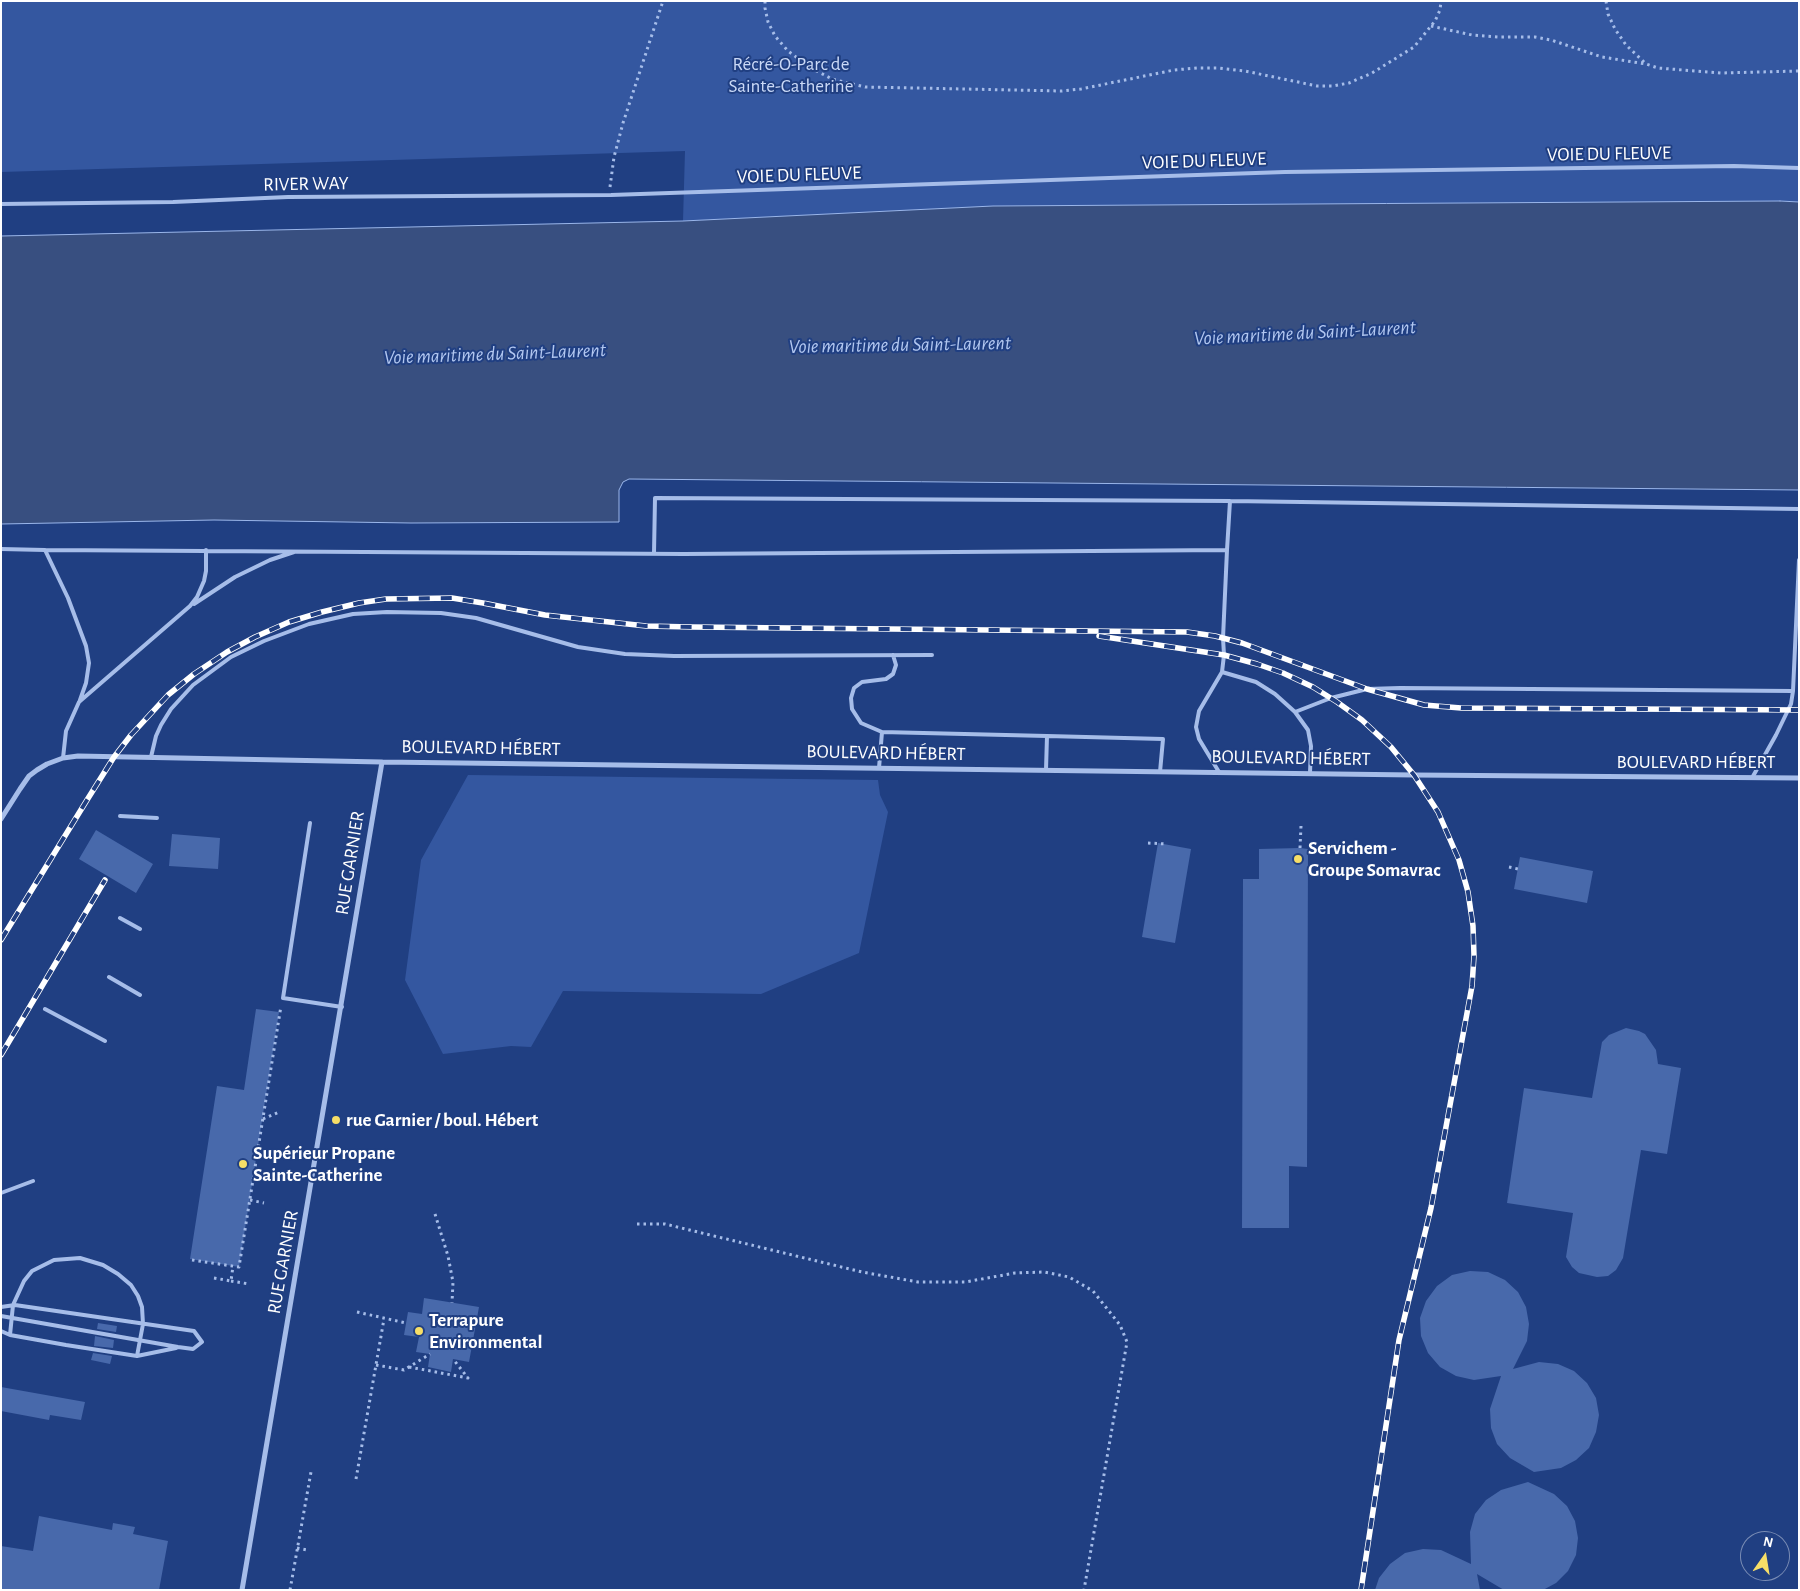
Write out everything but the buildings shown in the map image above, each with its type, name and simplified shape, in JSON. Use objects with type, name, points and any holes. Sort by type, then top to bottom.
[{"type":"street","name":"BOULEVARD HÉBERT","points":[[1,819],[29,776],[47,764],[63,758],[78,756],[382,762],[1160,772],[1799,778]]},
{"type":"street","name":"RUE GARNIER","points":[[242,1590],[382,762]]},
{"type":"lane","name":"VOIE DU FLEUVE","points":[[611,195],[1285,172],[1734,166],[1799,168]]},
{"type":"lane","name":"RIVER WAY","points":[[1,204],[173,202],[288,197],[611,195]]},
{"type":"lane","points":[[654,553],[655,498],[1230,501],[1799,509]]},
{"type":"lane","points":[[1219,772],[1199,739],[1196,727],[1199,711],[1222,672],[1230,501]]},
{"type":"lane","points":[[1,550],[654,553],[1228,550]]},
{"type":"lane","points":[[45,550],[68,598],[86,646],[89,664],[86,683],[66,731],[63,758]]},
{"type":"lane","points":[[190,606],[197,597],[204,580],[206,550]]},
{"type":"lane","points":[[79,702],[190,606],[235,576],[270,560],[299,551]]},
{"type":"lane","points":[[1752,778],[1789,710],[1793,691],[1799,560]]},
{"type":"lane","points":[[151,758],[156,736],[161,725],[171,709],[193,685],[231,658],[264,642],[309,624],[353,614],[387,612],[442,613],[476,618],[578,646],[625,654],[674,656],[932,655]]},
{"type":"lane","points":[[893,655],[896,665],[893,674],[886,679],[862,682],[854,688],[851,698],[852,709],[861,723],[882,732],[1163,739],[1160,772]]},
{"type":"lane","points":[[1222,672],[1256,682],[1275,694],[1295,712],[1308,730],[1310,773]]},
{"type":"lane","points":[[1295,712],[1331,698],[1367,689],[1793,691]]},
{"type":"lane","points":[[879,768],[882,732]]},
{"type":"lane","points":[[1046,770],[1047,736]]},
{"type":"lane","points":[[120,816],[156,818]]},
{"type":"lane","points":[[310,823],[283,998],[342,1007]]},
{"type":"lane","points":[[120,918],[140,929]]},
{"type":"lane","points":[[109,977],[140,995]]},
{"type":"lane","points":[[45,1009],[105,1042]]},
{"type":"lane","points":[[1,1193],[33,1181]]},
{"type":"lane","points":[[10,1334],[13,1305],[24,1281],[32,1271],[54,1260],[80,1258],[104,1265],[118,1274],[131,1285],[138,1296],[142,1307],[143,1324],[137,1356]]},
{"type":"lane","points":[[1,1307],[13,1305],[194,1331],[202,1342],[192,1349],[178,1348],[1,1316]]},
{"type":"lane","points":[[1,1331],[137,1356],[178,1348]]},
{"type":"path","points":[[611,195],[610,188],[614,157],[663,1]]},
{"type":"path","points":[[766,1],[765,8],[768,22],[775,36],[788,51],[811,68],[832,79],[865,87],[1062,91],[1081,89],[1174,70],[1219,68],[1245,71],[1298,83],[1333,86],[1349,83],[1381,68],[1414,47],[1431,26],[1440,10],[1441,1]]},
{"type":"path","points":[[1606,1],[1608,14],[1615,30],[1626,45],[1646,64]]},
{"type":"path","points":[[1431,26],[1472,35],[1536,37],[1602,57],[1646,64],[1658,68],[1721,73],[1799,71]]},
{"type":"path","points":[[1300,848],[1301,826]]},
{"type":"path","points":[[1148,843],[1166,844]]},
{"type":"path","points":[[1509,867],[1518,869]]},
{"type":"path","points":[[192,1260],[239,1267],[279,1012]]},
{"type":"path","points":[[262,1120],[278,1112]]},
{"type":"path","points":[[250,1200],[264,1203]]},
{"type":"path","points":[[435,1214],[448,1256],[453,1282],[452,1303]]},
{"type":"path","points":[[637,1224],[665,1224],[862,1272],[918,1282],[965,1282],[1015,1273],[1044,1272],[1069,1277],[1093,1291],[1120,1325],[1127,1342],[1084,1590]]},
{"type":"path","points":[[231,1281],[233,1266]]},
{"type":"path","points":[[214,1278],[249,1284]]},
{"type":"path","points":[[358,1312],[406,1323]]},
{"type":"path","points":[[356,1479],[384,1319]]},
{"type":"path","points":[[376,1365],[404,1370],[430,1354]]},
{"type":"path","points":[[409,1367],[468,1378],[453,1359]]},
{"type":"path","points":[[290,1590],[311,1472]]},
{"type":"path","points":[[297,1548],[307,1550]]},
{"type":"green space","name":"Récré-O-Parc de Sainte-Catherine","points":[[1,1],[1799,1],[1799,202],[993,206],[683,221],[685,151],[1,172]]},
{"type":"green space","points":[[468,775],[878,780],[880,795],[888,812],[859,953],[761,994],[563,991],[531,1047],[511,1046],[443,1054],[405,980],[421,860]]},
{"type":"water","name":"Voie maritime du Saint-Laurent","points":[[1799,202],[1799,490],[629,479],[623,482],[619,490],[619,522],[411,523],[214,520],[1,524],[1,236],[683,221],[993,206]]},
{"type":"railway","points":[[1,940],[114,757],[131,735],[168,695],[194,674],[227,652],[289,622],[359,603],[386,599],[452,598],[545,615],[646,626],[1187,632],[1215,636],[1242,643],[1367,689],[1424,705],[1461,708],[1799,710]]},
{"type":"railway","points":[[1099,636],[1224,655],[1257,664],[1283,673],[1313,687],[1337,702],[1362,720],[1391,747],[1414,775],[1438,812],[1459,860],[1468,892],[1473,926],[1472,986],[1431,1208],[1399,1340],[1361,1590]]},
{"type":"railway","points":[[1,1055],[105,880]]},
{"type":"place","name":"Servichem - Groupe Somavrac","points":[[1298,859]]},
{"type":"place","name":"rue Garnier / boul. Hébert","points":[[336,1120]]},
{"type":"place","name":"Supérieur Propane Sainte-Catherine","points":[[243,1164]]},
{"type":"place","name":"Terrapure Environmental","points":[[419,1331]]}]
